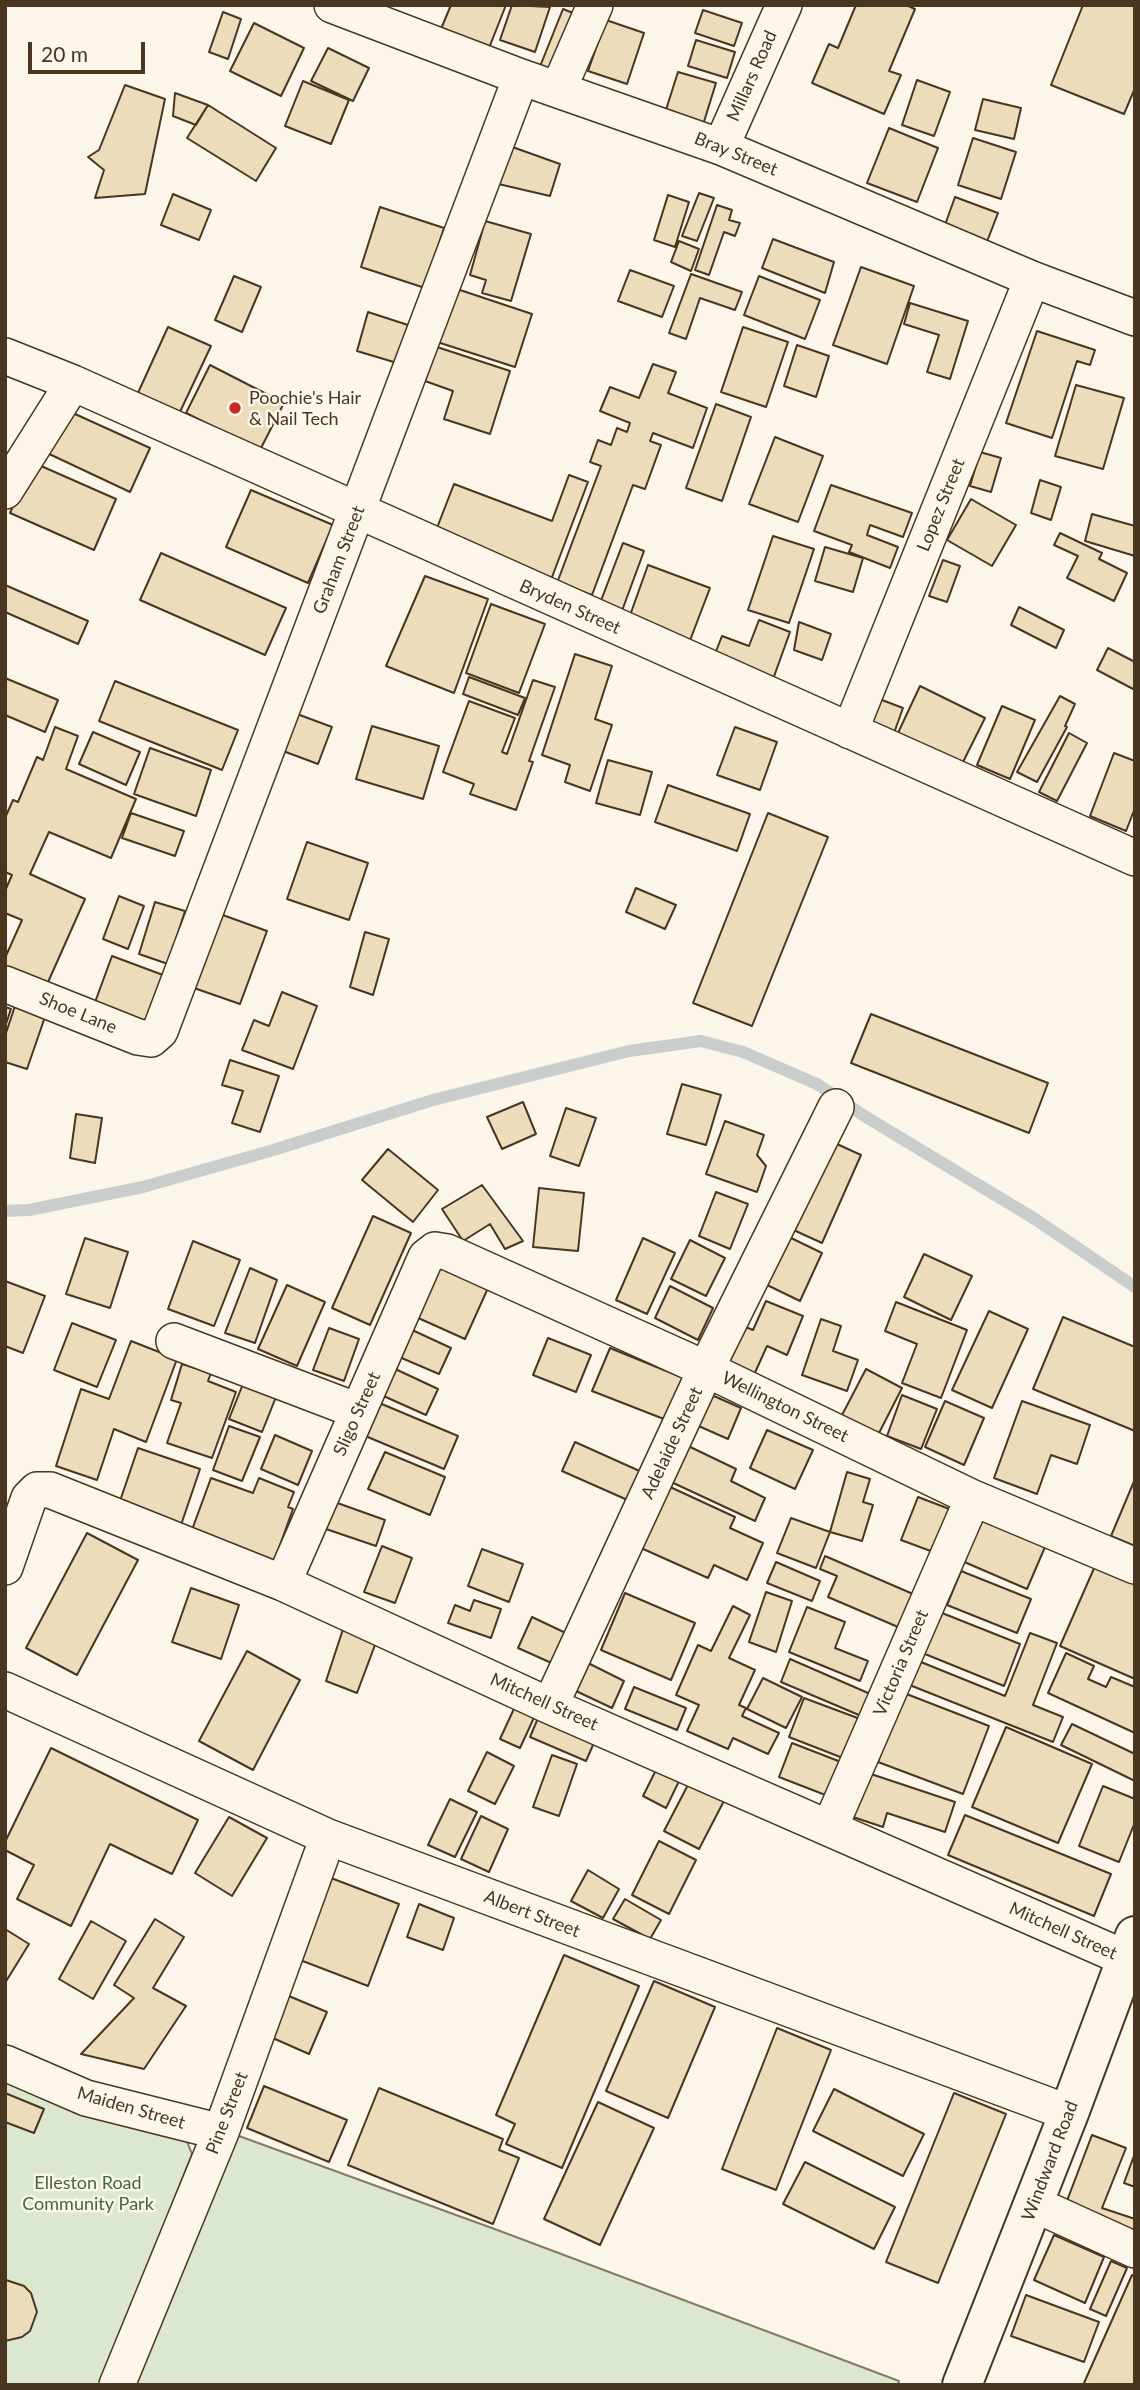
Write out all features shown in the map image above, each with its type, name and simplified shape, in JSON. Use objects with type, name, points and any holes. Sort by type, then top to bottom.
[{"type":"main road","name":"Windward Road","points":[[962,2385],[1069,2113],[1130,1947]]},
{"type":"street","name":"Bray Street","points":[[332,5],[521,77],[559,88],[721,147],[1032,279],[1135,318]]},
{"type":"street","points":[[559,88],[595,5]]},
{"type":"street","name":"Millars Road","points":[[721,147],[784,5]]},
{"type":"street","name":"Graham Street","points":[[151,1039],[160,1031],[521,77]]},
{"type":"street","name":"Lopez Street","points":[[850,731],[1032,279]]},
{"type":"street","name":"Bryden Street","points":[[5,355],[850,731],[1131,846]]},
{"type":"street","points":[[5,491],[72,383]]},
{"type":"street","name":"Shoe Lane","points":[[5,984],[138,1037],[151,1039]]},
{"type":"street","name":"Adelaide Street","points":[[550,1706],[706,1369],[836,1107]]},
{"type":"street","name":"Wellington Street","points":[[435,1250],[447,1252],[706,1369],[973,1498],[1135,1566]]},
{"type":"street","name":"Sligo Street","points":[[283,1583],[426,1257],[435,1250]]},
{"type":"street","points":[[174,1341],[358,1411]]},
{"type":"street","name":"Mitchell Street","points":[[5,1567],[29,1498],[37,1490],[50,1490],[283,1583],[550,1706],[830,1828],[1130,1947]]},
{"type":"street","name":"Victoria Street","points":[[830,1828],[973,1498]]},
{"type":"street","name":"Albert Street","points":[[5,1690],[328,1837],[1069,2113]]},
{"type":"street","name":"Pine Street","points":[[117,2385],[221,2132],[328,1837]]},
{"type":"street","name":"Maiden Street","points":[[5,2063],[86,2098],[221,2132]]},
{"type":"street","points":[[1034,2204],[1135,2250]]},
{"type":"green space","name":"Elleston Road Community Park","points":[[5,2076],[184,2134],[192,2154],[101,2385],[5,2385]]},
{"type":"green space","points":[[228,2132],[899,2381],[898,2385],[136,2385]]},
{"type":"building","points":[[451,5],[506,5],[489,48],[441,29]]},
{"type":"building","points":[[512,5],[550,7],[535,52],[500,40]]},
{"type":"building","points":[[856,5],[906,5],[915,9],[889,71],[901,75],[884,114],[812,83],[829,44],[838,48]]},
{"type":"building","points":[[1083,5],[1135,5],[1135,88],[1124,114],[1051,85]]},
{"type":"building","points":[[563,9],[596,22],[571,83],[539,69]]},
{"type":"building","points":[[703,10],[742,23],[734,46],[695,33]]},
{"type":"building","points":[[223,12],[241,19],[228,59],[209,52]]},
{"type":"building","points":[[606,20],[644,33],[627,84],[588,71]]},
{"type":"building","points":[[254,23],[304,48],[281,96],[230,71]]},
{"type":"building","points":[[696,40],[735,52],[727,78],[688,66]]},
{"type":"building","points":[[328,48],[369,68],[353,101],[311,81]]},
{"type":"building","points":[[678,72],[716,83],[702,128],[664,116]]},
{"type":"building","points":[[917,80],[950,92],[934,136],[902,125]]},
{"type":"building","points":[[303,81],[349,100],[331,144],[285,126]]},
{"type":"building","points":[[125,85],[165,99],[145,194],[95,198],[104,170],[88,157],[99,150]]},
{"type":"building","points":[[175,93],[208,105],[196,125],[173,116]]},
{"type":"building","points":[[983,99],[1021,108],[1014,139],[975,130]]},
{"type":"building","points":[[208,105],[276,148],[256,181],[187,138]]},
{"type":"building","points":[[889,128],[938,148],[917,202],[867,183]]},
{"type":"building","points":[[973,138],[1016,152],[1001,199],[958,185]]},
{"type":"building","points":[[504,144],[560,164],[550,196],[494,183]]},
{"type":"building","points":[[699,193],[714,198],[697,241],[682,236]]},
{"type":"building","points":[[173,194],[211,210],[199,240],[161,225]]},
{"type":"building","points":[[668,195],[689,202],[675,247],[654,240]]},
{"type":"building","points":[[955,197],[998,213],[983,252],[941,236]]},
{"type":"building","points":[[717,205],[732,210],[729,220],[740,223],[735,236],[724,232],[709,275],[695,270]]},
{"type":"building","points":[[380,207],[444,228],[425,288],[361,267]]},
{"type":"building","points":[[485,221],[531,234],[511,301],[482,293],[486,280],[470,275]]},
{"type":"building","points":[[773,239],[834,262],[825,293],[762,268]]},
{"type":"building","points":[[679,241],[699,249],[691,271],[671,262]]},
{"type":"building","points":[[861,267],[914,286],[887,364],[833,345]]},
{"type":"building","points":[[630,270],[674,286],[662,317],[618,301]]},
{"type":"building","points":[[691,274],[742,292],[735,310],[700,298],[686,339],[669,333]]},
{"type":"building","points":[[234,276],[261,287],[242,332],[215,320]]},
{"type":"building","points":[[759,276],[820,300],[805,339],[744,315]]},
{"type":"building","points":[[448,286],[532,314],[515,367],[431,340]]},
{"type":"building","points":[[910,303],[968,321],[950,379],[927,372],[939,335],[904,324]]},
{"type":"building","points":[[368,312],[408,325],[397,363],[357,351]]},
{"type":"building","points":[[168,327],[211,346],[179,414],[137,395]]},
{"type":"building","points":[[743,327],[788,342],[766,407],[721,392]]},
{"type":"building","points":[[1037,331],[1095,350],[1090,365],[1077,361],[1052,438],[1006,423]]},
{"type":"building","points":[[797,345],[829,356],[816,397],[784,386]]},
{"type":"building","points":[[437,347],[510,371],[490,434],[444,419],[453,391],[425,381]]},
{"type":"building","points":[[653,364],[676,372],[668,393],[707,408],[693,448],[653,433],[650,441],[661,445],[645,489],[633,485],[592,595],[557,583],[601,466],[590,462],[598,440],[611,445],[617,428],[627,432],[630,423],[600,411],[610,387],[639,398]]},
{"type":"building","name":"Poochie's Hair & Nail Tech","points":[[210,365],[284,403],[260,450],[186,413]]},
{"type":"building","points":[[1076,385],[1124,398],[1103,469],[1055,456]]},
{"type":"building","points":[[716,404],[751,417],[722,501],[686,488]]},
{"type":"building","points":[[64,409],[150,448],[130,492],[45,452]]},
{"type":"building","points":[[775,437],[823,456],[798,522],[749,504]]},
{"type":"building","points":[[980,452],[1001,458],[991,492],[970,486]]},
{"type":"building","points":[[32,462],[116,499],[94,550],[10,513]]},
{"type":"building","points":[[569,475],[588,482],[549,585],[530,578],[534,570],[435,533],[454,484],[552,521]]},
{"type":"building","points":[[1040,480],[1061,487],[1051,520],[1031,513]]},
{"type":"building","points":[[831,485],[912,513],[903,537],[870,525],[867,535],[898,547],[890,568],[849,552],[852,545],[814,531]]},
{"type":"building","points":[[251,490],[333,525],[308,583],[226,547]]},
{"type":"building","points":[[971,499],[1016,525],[992,566],[947,540]]},
{"type":"building","points":[[1092,514],[1135,526],[1135,556],[1085,541]]},
{"type":"building","points":[[1060,533],[1102,553],[1099,559],[1127,573],[1114,601],[1067,578],[1078,556],[1054,545]]},
{"type":"building","points":[[773,536],[814,549],[789,623],[748,610]]},
{"type":"building","points":[[623,543],[644,551],[619,619],[597,611]]},
{"type":"building","points":[[825,547],[863,558],[853,592],[815,581]]},
{"type":"building","points":[[161,553],[286,608],[265,655],[140,600]]},
{"type":"building","points":[[943,560],[960,566],[947,602],[929,596]]},
{"type":"building","points":[[648,565],[710,588],[689,643],[628,621]]},
{"type":"building","points":[[425,576],[488,599],[454,693],[386,666]]},
{"type":"building","points":[[5,585],[88,621],[78,644],[5,612]]},
{"type":"building","points":[[491,604],[545,624],[519,693],[466,673]]},
{"type":"building","points":[[1019,607],[1064,630],[1056,648],[1011,625]]},
{"type":"building","points":[[759,620],[790,632],[772,682],[713,659],[722,636],[749,646]]},
{"type":"building","points":[[799,622],[831,634],[822,660],[794,650]]},
{"type":"building","points":[[1108,648],[1135,662],[1135,690],[1097,670]]},
{"type":"building","points":[[575,654],[612,666],[595,719],[612,725],[590,791],[565,782],[570,765],[542,755]]},
{"type":"building","points":[[469,677],[525,698],[518,715],[463,694]]},
{"type":"building","points":[[5,678],[58,700],[45,732],[5,715]]},
{"type":"building","points":[[533,680],[555,687],[529,761],[533,762],[516,810],[470,794],[474,784],[443,772],[469,701],[515,718],[502,752],[507,754]]},
{"type":"building","points":[[115,681],[238,730],[222,770],[99,721]]},
{"type":"building","points":[[920,686],[985,718],[961,766],[897,735]]},
{"type":"building","points":[[1060,696],[1075,704],[1065,726],[1067,727],[1037,782],[1017,772]]},
{"type":"building","points":[[874,697],[903,708],[894,733],[864,722]]},
{"type":"building","points":[[1002,706],[1035,720],[1010,779],[977,765]]},
{"type":"building","points":[[297,714],[332,727],[318,764],[283,751]]},
{"type":"building","points":[[372,726],[439,746],[423,799],[356,779]]},
{"type":"building","points":[[55,727],[78,736],[66,769],[136,799],[111,858],[49,832],[30,874],[85,899],[45,989],[5,971],[5,958],[22,920],[5,913],[5,891],[12,875],[5,872],[5,818],[13,800],[18,802],[37,757],[43,760]]},
{"type":"building","points":[[735,727],[777,742],[760,790],[717,775]]},
{"type":"building","points":[[93,732],[140,752],[126,785],[79,764]]},
{"type":"building","points":[[1069,733],[1087,743],[1057,801],[1039,792]]},
{"type":"building","points":[[150,748],[211,770],[196,816],[134,794]]},
{"type":"building","points":[[1114,753],[1135,761],[1135,808],[1126,831],[1090,816]]},
{"type":"building","points":[[608,760],[652,772],[640,815],[596,803]]},
{"type":"building","points":[[668,785],[750,814],[737,851],[655,822]]},
{"type":"building","points":[[131,813],[184,831],[175,856],[122,838]]},
{"type":"building","points":[[768,813],[828,837],[752,1026],[693,1003]]},
{"type":"building","points":[[307,842],[368,863],[349,920],[287,899]]},
{"type":"building","points":[[636,888],[676,905],[665,929],[626,912]]},
{"type":"building","points":[[119,896],[144,906],[128,949],[103,939]]},
{"type":"building","points":[[155,902],[185,911],[168,964],[139,954]]},
{"type":"building","points":[[220,914],[267,931],[240,1004],[194,988]]},
{"type":"building","points":[[365,932],[389,939],[373,995],[350,987]]},
{"type":"building","points":[[112,956],[163,975],[145,1024],[94,1005]]},
{"type":"building","points":[[282,992],[317,1006],[293,1069],[242,1050],[254,1020],[269,1026]]},
{"type":"building","points":[[16,1003],[46,1014],[27,1069],[5,1062],[5,1036]]},
{"type":"building","points":[[5,1007],[11,1009],[5,1027]]},
{"type":"building","points":[[871,1014],[1048,1083],[1029,1133],[851,1063]]},
{"type":"building","points":[[230,1060],[279,1076],[260,1132],[232,1123],[243,1091],[222,1085]]},
{"type":"building","points":[[682,1084],[721,1095],[706,1145],[667,1134]]},
{"type":"building","points":[[523,1102],[536,1134],[502,1149],[487,1117]]},
{"type":"building","points":[[566,1108],[596,1118],[579,1166],[550,1156]]},
{"type":"building","points":[[76,1114],[102,1118],[95,1163],[70,1158]]},
{"type":"building","points":[[725,1121],[764,1135],[757,1155],[766,1166],[757,1192],[706,1174]]},
{"type":"building","points":[[826,1139],[861,1155],[822,1243],[787,1227]]},
{"type":"building","points":[[388,1149],[438,1190],[413,1222],[362,1180]]},
{"type":"building","points":[[482,1185],[523,1241],[505,1249],[490,1224],[463,1241],[442,1209]]},
{"type":"building","points":[[539,1188],[584,1193],[578,1251],[533,1247]]},
{"type":"building","points":[[716,1192],[748,1204],[730,1249],[699,1236]]},
{"type":"building","points":[[373,1216],[411,1233],[370,1325],[332,1308]]},
{"type":"building","points":[[787,1236],[822,1253],[800,1301],[765,1284]]},
{"type":"building","points":[[85,1238],[128,1252],[110,1308],[66,1294]]},
{"type":"building","points":[[643,1238],[675,1253],[647,1314],[616,1300]]},
{"type":"building","points":[[690,1240],[725,1258],[706,1296],[671,1279]]},
{"type":"building","points":[[193,1241],[240,1260],[214,1326],[168,1309]]},
{"type":"building","points":[[924,1254],[972,1276],[951,1320],[904,1297]]},
{"type":"building","points":[[443,1255],[493,1277],[465,1339],[416,1317]]},
{"type":"building","points":[[250,1268],[277,1280],[255,1343],[225,1333]]},
{"type":"building","points":[[5,1281],[45,1296],[23,1353],[5,1346]]},
{"type":"building","points":[[287,1285],[325,1302],[297,1366],[258,1349]]},
{"type":"building","points":[[670,1286],[713,1308],[698,1340],[655,1318]]},
{"type":"building","points":[[766,1301],[803,1316],[787,1355],[767,1346],[753,1377],[715,1360],[731,1321],[753,1330]]},
{"type":"building","points":[[896,1302],[967,1330],[941,1398],[902,1383],[917,1344],[885,1331]]},
{"type":"building","points":[[989,1311],[1028,1329],[992,1408],[952,1390]]},
{"type":"building","points":[[1063,1317],[1135,1347],[1135,1431],[1033,1389]]},
{"type":"building","points":[[821,1319],[841,1326],[833,1351],[858,1360],[847,1391],[802,1375]]},
{"type":"building","points":[[72,1323],[116,1340],[97,1387],[54,1370]]},
{"type":"building","points":[[329,1328],[359,1339],[344,1381],[313,1370]]},
{"type":"building","points":[[410,1329],[451,1348],[439,1374],[397,1356]]},
{"type":"building","points":[[548,1338],[591,1355],[576,1392],[533,1375]]},
{"type":"building","points":[[131,1341],[177,1359],[146,1442],[114,1429],[97,1480],[56,1466],[81,1389],[109,1399]]},
{"type":"building","points":[[610,1348],[686,1379],[669,1421],[592,1391]]},
{"type":"building","points":[[182,1364],[211,1373],[208,1381],[236,1392],[212,1458],[167,1443],[181,1403],[171,1400]]},
{"type":"building","points":[[391,1367],[438,1389],[426,1415],[379,1394]]},
{"type":"building","points":[[866,1369],[902,1388],[878,1435],[842,1415]]},
{"type":"building","points":[[243,1384],[276,1397],[262,1432],[229,1419]]},
{"type":"building","points":[[707,1393],[741,1408],[728,1439],[694,1424]]},
{"type":"building","points":[[902,1395],[937,1409],[921,1449],[887,1436]]},
{"type":"building","points":[[945,1401],[984,1418],[964,1465],[925,1447]]},
{"type":"building","points":[[1022,1401],[1090,1425],[1077,1464],[1051,1455],[1037,1494],[994,1478]]},
{"type":"building","points":[[377,1402],[458,1436],[444,1469],[363,1435]]},
{"type":"building","points":[[229,1426],[260,1437],[242,1481],[213,1470]]},
{"type":"building","points":[[767,1430],[813,1450],[795,1489],[750,1468]]},
{"type":"building","points":[[275,1435],[312,1451],[298,1485],[261,1469]]},
{"type":"building","points":[[575,1442],[644,1473],[632,1502],[562,1471]]},
{"type":"building","points":[[684,1444],[736,1469],[731,1481],[765,1498],[755,1521],[667,1480]]},
{"type":"building","points":[[138,1448],[200,1469],[181,1525],[119,1504]]},
{"type":"building","points":[[385,1452],[445,1477],[430,1515],[368,1489]]},
{"type":"building","points":[[847,1472],[870,1479],[863,1502],[873,1505],[862,1541],[830,1532]]},
{"type":"building","points":[[211,1478],[253,1493],[259,1478],[294,1492],[288,1507],[293,1509],[271,1570],[189,1538]]},
{"type":"building","points":[[1135,1479],[1135,1546],[1111,1536]]},
{"type":"building","points":[[668,1486],[735,1517],[730,1528],[763,1543],[747,1580],[714,1565],[708,1578],[641,1548]]},
{"type":"building","points":[[918,1497],[952,1510],[936,1553],[901,1540]]},
{"type":"building","points":[[329,1500],[385,1520],[376,1546],[320,1527]]},
{"type":"building","points":[[983,1512],[1048,1540],[1027,1589],[962,1561]]},
{"type":"building","points":[[791,1518],[830,1532],[816,1568],[777,1553]]},
{"type":"building","points":[[87,1533],[138,1560],[77,1675],[26,1648]]},
{"type":"building","points":[[382,1546],[412,1558],[395,1603],[364,1592]]},
{"type":"building","points":[[482,1549],[523,1564],[509,1602],[468,1586]]},
{"type":"building","points":[[825,1556],[913,1594],[898,1627],[828,1597],[837,1576],[820,1569]]},
{"type":"building","points":[[776,1562],[820,1581],[812,1601],[767,1583]]},
{"type":"building","points":[[1095,1566],[1135,1584],[1135,1679],[1060,1646]]},
{"type":"building","points":[[961,1571],[1031,1599],[1017,1633],[947,1605]]},
{"type":"building","points":[[191,1588],[239,1605],[221,1659],[172,1642]]},
{"type":"building","points":[[766,1592],[792,1601],[776,1652],[749,1642]]},
{"type":"building","points":[[625,1593],[695,1623],[671,1680],[601,1650]]},
{"type":"building","points":[[474,1600],[501,1609],[491,1638],[448,1623],[455,1605],[470,1611]]},
{"type":"building","points":[[733,1606],[750,1615],[729,1658],[755,1670],[739,1705],[746,1708],[742,1716],[779,1733],[768,1754],[733,1738],[728,1749],[687,1731],[699,1705],[676,1695],[698,1645],[711,1651]]},
{"type":"building","points":[[807,1607],[845,1622],[835,1648],[868,1661],[860,1681],[789,1652]]},
{"type":"building","points":[[937,1611],[1020,1644],[1004,1686],[920,1652]]},
{"type":"building","points":[[347,1617],[381,1629],[357,1693],[326,1681]]},
{"type":"building","points":[[532,1617],[570,1635],[556,1665],[518,1648]]},
{"type":"building","points":[[1030,1633],[1057,1643],[1033,1705],[1063,1717],[1053,1742],[902,1682],[911,1658],[1005,1696]]},
{"type":"building","points":[[247,1651],[300,1680],[253,1770],[199,1741]]},
{"type":"building","points":[[1066,1653],[1094,1666],[1088,1679],[1106,1687],[1111,1677],[1135,1687],[1135,1733],[1048,1693]]},
{"type":"building","points":[[790,1659],[875,1696],[866,1718],[781,1682]]},
{"type":"building","points":[[588,1663],[624,1681],[612,1708],[576,1691]]},
{"type":"building","points":[[763,1678],[802,1697],[786,1728],[747,1709]]},
{"type":"building","points":[[634,1687],[686,1708],[677,1730],[625,1709]]},
{"type":"building","points":[[904,1693],[989,1726],[963,1794],[878,1762]]},
{"type":"building","points":[[804,1698],[863,1720],[848,1760],[789,1737]]},
{"type":"building","points":[[518,1700],[538,1709],[520,1748],[500,1739]]},
{"type":"building","points":[[541,1711],[597,1736],[586,1761],[530,1737]]},
{"type":"building","points":[[1072,1724],[1135,1754],[1135,1781],[1061,1745]]},
{"type":"building","points":[[1006,1727],[1092,1764],[1058,1843],[972,1807]]},
{"type":"building","points":[[792,1743],[841,1762],[828,1796],[779,1777]]},
{"type":"building","points":[[51,1748],[198,1820],[172,1874],[110,1844],[71,1926],[17,1899],[34,1865],[5,1850],[5,1842]]},
{"type":"building","points":[[487,1752],[514,1766],[495,1804],[468,1791]]},
{"type":"building","points":[[552,1755],[577,1764],[559,1816],[533,1807]]},
{"type":"building","points":[[660,1762],[683,1773],[666,1808],[643,1796]]},
{"type":"building","points":[[868,1773],[955,1802],[945,1832],[887,1813],[883,1827],[853,1817]]},
{"type":"building","points":[[691,1779],[726,1797],[699,1849],[664,1831]]},
{"type":"building","points":[[1103,1786],[1135,1799],[1135,1822],[1119,1862],[1079,1846]]},
{"type":"building","points":[[450,1799],[477,1812],[455,1857],[428,1845]]},
{"type":"building","points":[[965,1815],[1111,1874],[1094,1916],[948,1855]]},
{"type":"building","points":[[481,1816],[508,1829],[489,1872],[461,1859]]},
{"type":"building","points":[[229,1817],[267,1838],[232,1896],[195,1873]]},
{"type":"building","points":[[659,1841],[696,1860],[669,1914],[632,1895]]},
{"type":"building","points":[[588,1870],[619,1889],[603,1918],[571,1901]]},
{"type":"building","points":[[331,1878],[399,1904],[368,1986],[300,1960]]},
{"type":"building","points":[[625,1899],[661,1920],[650,1939],[613,1919]]},
{"type":"building","points":[[419,1904],[454,1918],[443,1950],[407,1937]]},
{"type":"building","points":[[155,1919],[184,1937],[153,1988],[186,2006],[144,2069],[81,2054],[134,1998],[114,1985]]},
{"type":"building","points":[[91,1921],[126,1941],[93,1999],[59,1979]]},
{"type":"building","points":[[5,1929],[29,1944],[5,1983]]},
{"type":"building","points":[[564,1955],[639,1986],[562,2168],[506,2144],[515,2124],[496,2115]]},
{"type":"building","points":[[654,1981],[715,2007],[668,2118],[606,2091]]},
{"type":"building","points":[[284,1994],[327,2012],[309,2054],[266,2035]]},
{"type":"building","points":[[777,2028],[831,2050],[776,2190],[722,2169]]},
{"type":"building","points":[[264,2086],[347,2120],[329,2162],[247,2128]]},
{"type":"building","points":[[379,2088],[503,2139],[499,2150],[519,2158],[493,2224],[348,2165]]},
{"type":"building","points":[[834,2089],[924,2134],[903,2176],[813,2131]]},
{"type":"building","points":[[5,2093],[44,2109],[34,2133],[5,2122]]},
{"type":"building","points":[[954,2093],[1006,2114],[938,2283],[886,2262]]},
{"type":"building","points":[[598,2102],[654,2128],[600,2245],[544,2219]]},
{"type":"building","points":[[1092,2135],[1126,2148],[1102,2208],[1135,2219],[1135,2241],[1065,2206]]},
{"type":"building","points":[[1135,2153],[1135,2187],[1124,2183]]},
{"type":"building","points":[[805,2162],[895,2207],[874,2249],[783,2204]]},
{"type":"building","points":[[1054,2235],[1104,2257],[1085,2303],[1034,2280]]},
{"type":"building","points":[[1111,2261],[1127,2268],[1106,2316],[1090,2309]]},
{"type":"building","points":[[1132,2275],[1135,2277],[1135,2385],[1087,2385],[1084,2383]]},
{"type":"building","points":[[6,2280],[24,2286],[31,2293],[37,2312],[30,2331],[22,2337],[5,2341]]},
{"type":"building","points":[[1026,2295],[1099,2322],[1084,2362],[1011,2336]]},
{"type":"waterway","points":[[5,1211],[29,1210],[143,1187],[433,1100],[629,1051],[701,1041],[743,1052],[817,1084],[866,1117],[1035,1219],[1135,1287]]},
{"type":"place","name":"Poochie's Hair & Nail Tech","points":[[235,408]]}]
